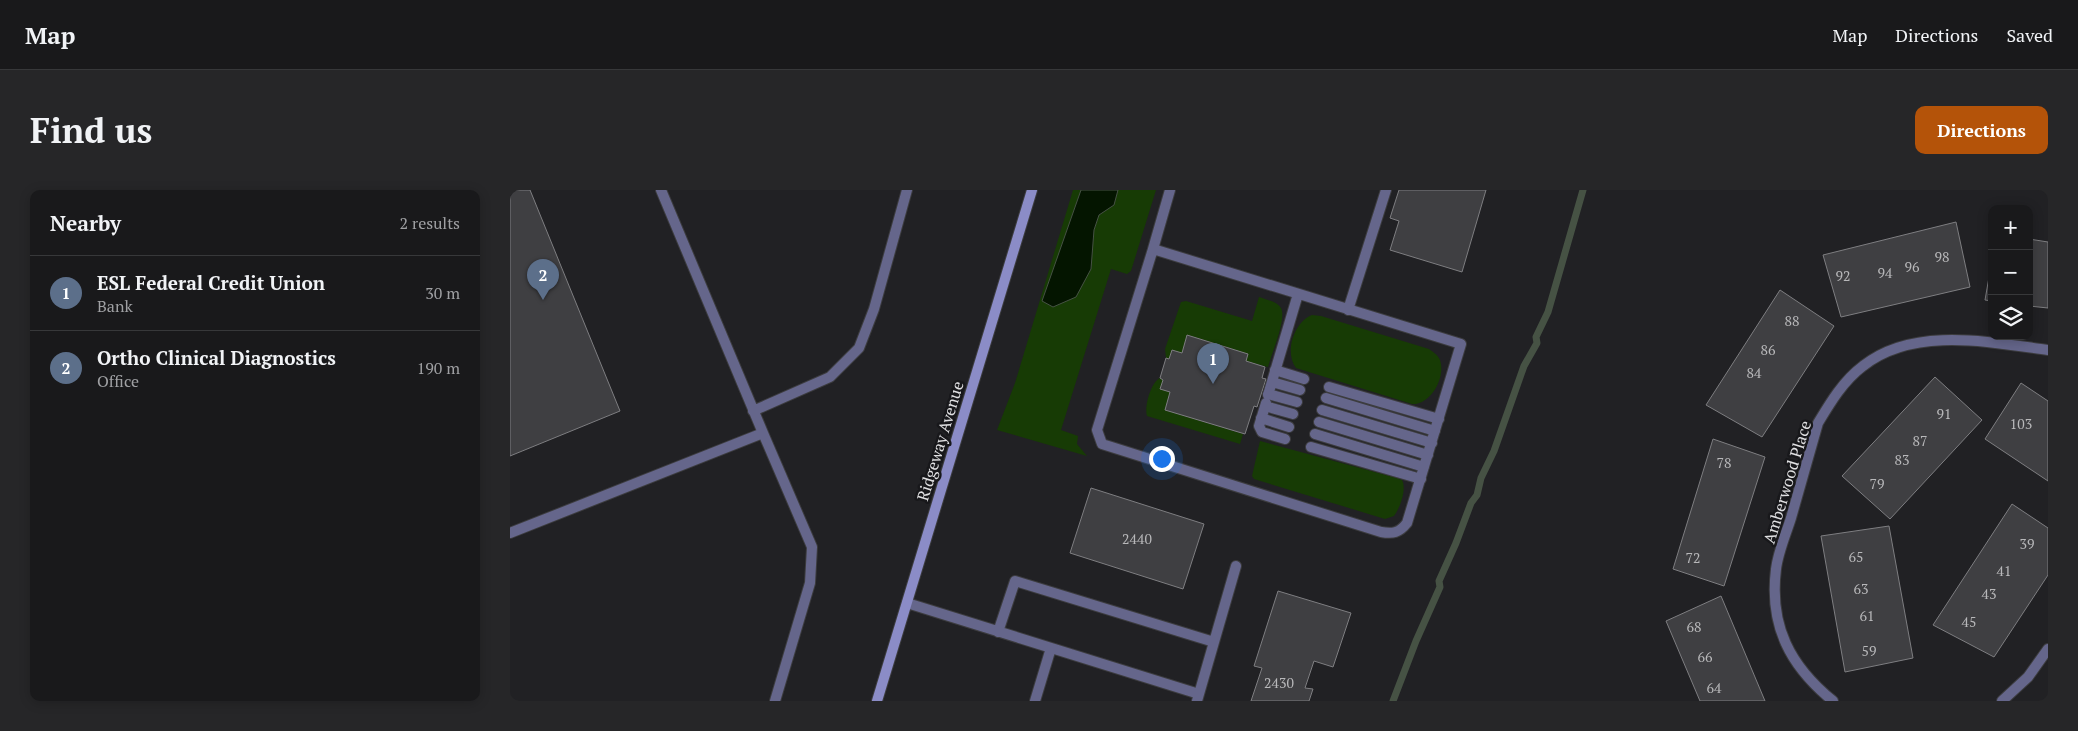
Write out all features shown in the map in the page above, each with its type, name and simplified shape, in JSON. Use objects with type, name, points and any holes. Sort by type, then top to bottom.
[{"type":"main road","name":"Ridgeway Avenue","points":[[877,701],[1032,190]]},
{"type":"street","points":[[661,190],[812,547],[810,583],[775,701]]},
{"type":"street","points":[[754,411],[830,377],[859,348],[874,309],[907,190]]},
{"type":"street","points":[[1152,250],[1461,344],[1407,523],[1400,531],[1392,534],[1102,444],[1097,430],[1170,190]]},
{"type":"street","points":[[1348,310],[1386,190]]},
{"type":"street","points":[[1285,439],[1262,432],[1259,426],[1298,294]]},
{"type":"street","name":"Amberwood Place","points":[[1833,701],[1811,683],[1791,657],[1781,632],[1775,605],[1776,568],[1818,423],[1829,404],[1845,383],[1862,366],[1881,354],[1905,346],[1934,341],[1975,341],[2048,350]]},
{"type":"street","points":[[1275,370],[1304,379]]},
{"type":"street","points":[[1272,382],[1300,390]]},
{"type":"street","points":[[1329,387],[1439,419]]},
{"type":"street","points":[[1326,398],[1435,431]]},
{"type":"street","points":[[1267,399],[1296,402]]},
{"type":"street","points":[[1267,399],[1293,414]]},
{"type":"street","points":[[1322,410],[1432,443]]},
{"type":"street","points":[[1261,418],[1289,427]]},
{"type":"street","points":[[1319,422],[1428,455]]},
{"type":"street","points":[[510,533],[763,433]]},
{"type":"street","points":[[1315,434],[1424,467]]},
{"type":"street","points":[[1311,447],[1420,478]]},
{"type":"street","points":[[906,603],[1051,648],[1198,698],[1236,566]]},
{"type":"street","points":[[998,632],[1015,581],[1214,642]]},
{"type":"street","points":[[1035,701],[1051,648]]},
{"type":"street","points":[[2002,701],[2028,677],[2048,649]]},
{"type":"green space","points":[[1073,190],[1081,190],[1042,301],[1091,269],[1094,230],[1099,215],[1114,205],[1118,190],[1156,190],[1131,271],[1127,274],[1111,269],[1061,430],[1078,436],[1077,444],[1087,456],[997,430],[1015,383]]},
{"type":"green space","points":[[1259,297],[1277,304],[1281,308],[1282,313],[1280,328],[1268,367],[1246,361],[1248,354],[1188,335],[1182,353],[1172,350],[1169,359],[1166,358],[1165,349],[1181,302],[1186,301],[1252,321]]},
{"type":"green space","points":[[1312,315],[1321,316],[1429,349],[1440,360],[1441,374],[1439,382],[1431,395],[1425,400],[1412,404],[1296,368],[1291,354],[1293,338],[1300,324]]},
{"type":"green space","points":[[1160,378],[1170,392],[1165,410],[1243,434],[1240,444],[1147,416],[1146,407],[1149,395],[1154,384]]},
{"type":"green space","points":[[1260,441],[1402,480],[1404,488],[1402,498],[1394,516],[1385,519],[1254,479],[1252,476]]},
{"type":"shaded area","points":[[1081,190],[1118,190],[1114,205],[1099,215],[1094,230],[1091,269],[1076,297],[1053,307],[1042,301]]},
{"type":"building","points":[[510,190],[530,190],[620,411],[510,456]]},
{"type":"building","points":[[1399,190],[1486,190],[1462,272],[1390,250],[1399,221],[1390,218]]},
{"type":"building","points":[[1956,222],[1970,287],[1841,317],[1823,255]]},
{"type":"building","points":[[2033,240],[2048,242],[2048,308],[2033,306]]},
{"type":"building","points":[[1988,283],[1988,300],[1985,300]]},
{"type":"building","points":[[1780,290],[1834,326],[1762,437],[1706,405]]},
{"type":"building","points":[[1187,335],[1248,354],[1246,361],[1265,367],[1262,378],[1266,379],[1257,407],[1254,406],[1245,434],[1165,410],[1170,392],[1160,389],[1163,380],[1160,378],[1166,358],[1169,359],[1172,350],[1182,353]]},
{"type":"building","points":[[1935,377],[1982,420],[1890,519],[1842,476]]},
{"type":"building","points":[[2021,383],[2048,401],[2048,481],[1985,439]]},
{"type":"building","points":[[1713,439],[1765,457],[1724,586],[1673,569]]},
{"type":"building","points":[[1091,488],[1204,524],[1183,589],[1070,553]]},
{"type":"building","points":[[2012,504],[2048,528],[2048,575],[1994,657],[1933,625]]},
{"type":"building","points":[[1889,526],[1913,658],[1845,672],[1821,536]]},
{"type":"building","points":[[1278,591],[1351,613],[1333,667],[1314,661],[1305,688],[1313,689],[1309,701],[1251,701],[1262,668],[1254,666]]},
{"type":"building","points":[[1721,596],[1765,701],[1700,701],[1666,621]]},
{"type":"waterway","points":[[1393,701],[1416,641],[1440,587],[1439,581],[1471,503],[1477,495],[1481,478],[1494,451],[1524,366],[1537,343],[1536,337],[1548,312],[1583,190]]},
{"type":"place","name":"Ortho Clinical Diagnostics","points":[[543,300]]},
{"type":"place","name":"ESL Federal Credit Union","points":[[1213,384]]}]
